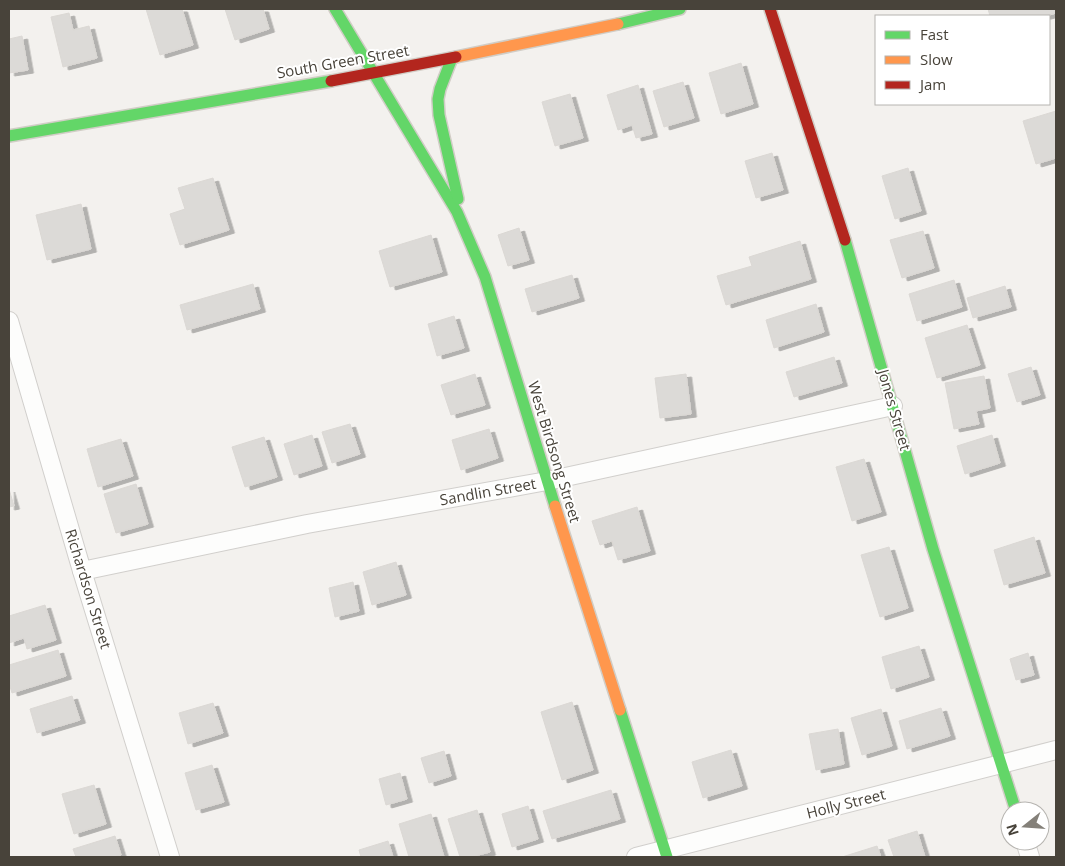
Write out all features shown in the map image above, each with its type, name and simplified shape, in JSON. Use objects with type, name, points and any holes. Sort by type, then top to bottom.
[{"type":"street","name":"West Birdsong Street","points":[[335,9],[437,176],[464,225],[485,277],[547,481],[666,854]]},
{"type":"street","name":"South Green Street","points":[[9,136],[374,73],[680,9]]},
{"type":"street","name":"Jones Street","points":[[770,9],[850,256],[933,548],[1013,801]]},
{"type":"street","points":[[452,58],[440,89],[438,100],[439,115],[464,225]]},
{"type":"street","name":"Richardson Street","points":[[9,321],[82,571],[170,857]]},
{"type":"street","name":"Sandlin Street","points":[[82,571],[307,524],[547,481],[893,406]]},
{"type":"street","name":"Holly Street","points":[[636,857],[666,854],[1056,750]]},
{"type":"building","points":[[146,9],[182,9],[193,45],[160,55]]},
{"type":"building","points":[[225,9],[263,9],[269,29],[235,40]]},
{"type":"building","points":[[988,9],[1056,9],[1056,13],[1049,15],[990,15]]},
{"type":"building","points":[[69,13],[73,30],[89,26],[97,58],[63,67],[51,17]]},
{"type":"building","points":[[22,36],[28,70],[9,73],[9,39]]},
{"type":"building","points":[[741,63],[753,104],[721,114],[709,73]]},
{"type":"building","points":[[683,82],[694,118],[664,127],[653,91]]},
{"type":"building","points":[[638,85],[652,134],[636,138],[632,125],[618,130],[607,95]]},
{"type":"building","points":[[570,94],[583,138],[555,146],[542,102]]},
{"type":"building","points":[[1056,111],[1056,158],[1036,164],[1023,121]]},
{"type":"building","points":[[772,153],[783,190],[756,198],[745,161]]},
{"type":"building","points":[[908,168],[921,211],[895,219],[882,176]]},
{"type":"building","points":[[213,178],[229,230],[180,245],[170,214],[185,209],[178,188]]},
{"type":"building","points":[[81,204],[91,249],[47,260],[36,215]]},
{"type":"building","points":[[519,228],[529,260],[508,266],[498,235]]},
{"type":"building","points":[[923,231],[934,268],[902,278],[890,240]]},
{"type":"building","points":[[431,235],[442,272],[390,287],[379,251]]},
{"type":"building","points":[[800,241],[811,279],[726,305],[717,276],[752,266],[749,257]]},
{"type":"building","points":[[572,275],[579,298],[532,312],[525,289]]},
{"type":"building","points":[[954,280],[962,307],[917,321],[909,294]]},
{"type":"building","points":[[253,284],[260,309],[187,330],[180,305]]},
{"type":"building","points":[[1005,286],[1011,307],[973,318],[967,298]]},
{"type":"building","points":[[816,304],[824,332],[774,348],[766,320]]},
{"type":"building","points":[[454,316],[464,348],[437,356],[428,324]]},
{"type":"building","points":[[967,325],[980,365],[937,378],[925,338]]},
{"type":"building","points":[[834,357],[842,383],[794,397],[786,372]]},
{"type":"building","points":[[1031,367],[1040,395],[1017,402],[1008,374]]},
{"type":"building","points":[[475,374],[485,405],[451,415],[441,385]]},
{"type":"building","points":[[686,374],[691,414],[660,418],[655,378]]},
{"type":"building","points":[[984,376],[990,408],[976,411],[979,424],[954,429],[945,383]]},
{"type":"building","points":[[350,424],[360,454],[332,463],[322,432]]},
{"type":"building","points":[[489,429],[498,458],[461,470],[452,440]]},
{"type":"building","points":[[312,435],[322,466],[294,475],[284,444]]},
{"type":"building","points":[[992,435],[1000,463],[965,474],[957,446]]},
{"type":"building","points":[[264,437],[277,477],[245,487],[232,447]]},
{"type":"building","points":[[121,439],[133,476],[98,487],[87,449]]},
{"type":"building","points":[[864,459],[881,512],[852,521],[836,467]]},
{"type":"building","points":[[136,484],[148,524],[116,533],[104,494]]},
{"type":"building","points":[[9,489],[14,506],[9,507]]},
{"type":"building","points":[[637,507],[650,551],[618,560],[612,541],[600,545],[592,521]]},
{"type":"building","points":[[1034,537],[1045,573],[1004,585],[994,550]]},
{"type":"building","points":[[889,547],[908,608],[880,617],[861,555]]},
{"type":"building","points":[[396,562],[406,595],[372,605],[363,572]]},
{"type":"building","points":[[353,582],[359,611],[335,617],[329,588]]},
{"type":"building","points":[[45,605],[56,640],[27,649],[24,638],[9,643],[9,616]]},
{"type":"building","points":[[919,646],[929,677],[891,689],[882,657]]},
{"type":"building","points":[[58,650],[66,676],[12,693],[9,683],[9,665]]},
{"type":"building","points":[[1028,653],[1034,675],[1016,680],[1010,659]]},
{"type":"building","points":[[72,696],[80,720],[37,733],[30,709]]},
{"type":"building","points":[[572,702],[593,770],[562,780],[541,712]]},
{"type":"building","points":[[213,703],[223,733],[188,744],[179,713]]},
{"type":"building","points":[[941,708],[950,736],[907,749],[899,721]]},
{"type":"building","points":[[881,709],[892,746],[862,755],[851,718]]},
{"type":"building","points":[[838,729],[844,764],[816,770],[809,734]]},
{"type":"building","points":[[731,750],[742,786],[703,798],[692,762]]},
{"type":"building","points":[[444,751],[451,776],[429,783],[421,758]]},
{"type":"building","points":[[212,765],[224,802],[196,810],[185,773]]},
{"type":"building","points":[[400,773],[407,799],[386,805],[379,779]]},
{"type":"building","points":[[94,785],[106,824],[74,834],[62,794]]},
{"type":"building","points":[[611,790],[620,819],[552,839],[543,811]]},
{"type":"building","points":[[528,806],[538,839],[512,847],[502,814]]},
{"type":"building","points":[[477,810],[490,852],[471,857],[460,857],[448,819]]},
{"type":"building","points":[[431,814],[444,857],[409,857],[399,824]]},
{"type":"building","points":[[917,831],[925,857],[894,857],[888,840]]},
{"type":"building","points":[[115,836],[121,855],[114,857],[76,857],[73,849]]},
{"type":"building","points":[[388,841],[393,857],[361,857],[359,850]]},
{"type":"building","points":[[877,846],[881,857],[842,857]]},
{"type":"traffic: fast","points":[[335,9],[457,212],[485,277],[555,506]]},
{"type":"traffic: fast","points":[[618,24],[680,9]]},
{"type":"traffic: fast","points":[[452,58],[438,99],[439,115],[458,199]]},
{"type":"traffic: fast","points":[[9,136],[331,81]]},
{"type":"traffic: fast","points":[[845,240],[933,549],[1013,801]]},
{"type":"traffic: fast","points":[[620,710],[667,857]]},
{"type":"traffic: slow","points":[[456,57],[618,24]]},
{"type":"traffic: slow","points":[[555,506],[620,710]]},
{"type":"traffic: jam","points":[[770,9],[845,240]]},
{"type":"traffic: jam","points":[[331,81],[456,57]]}]
